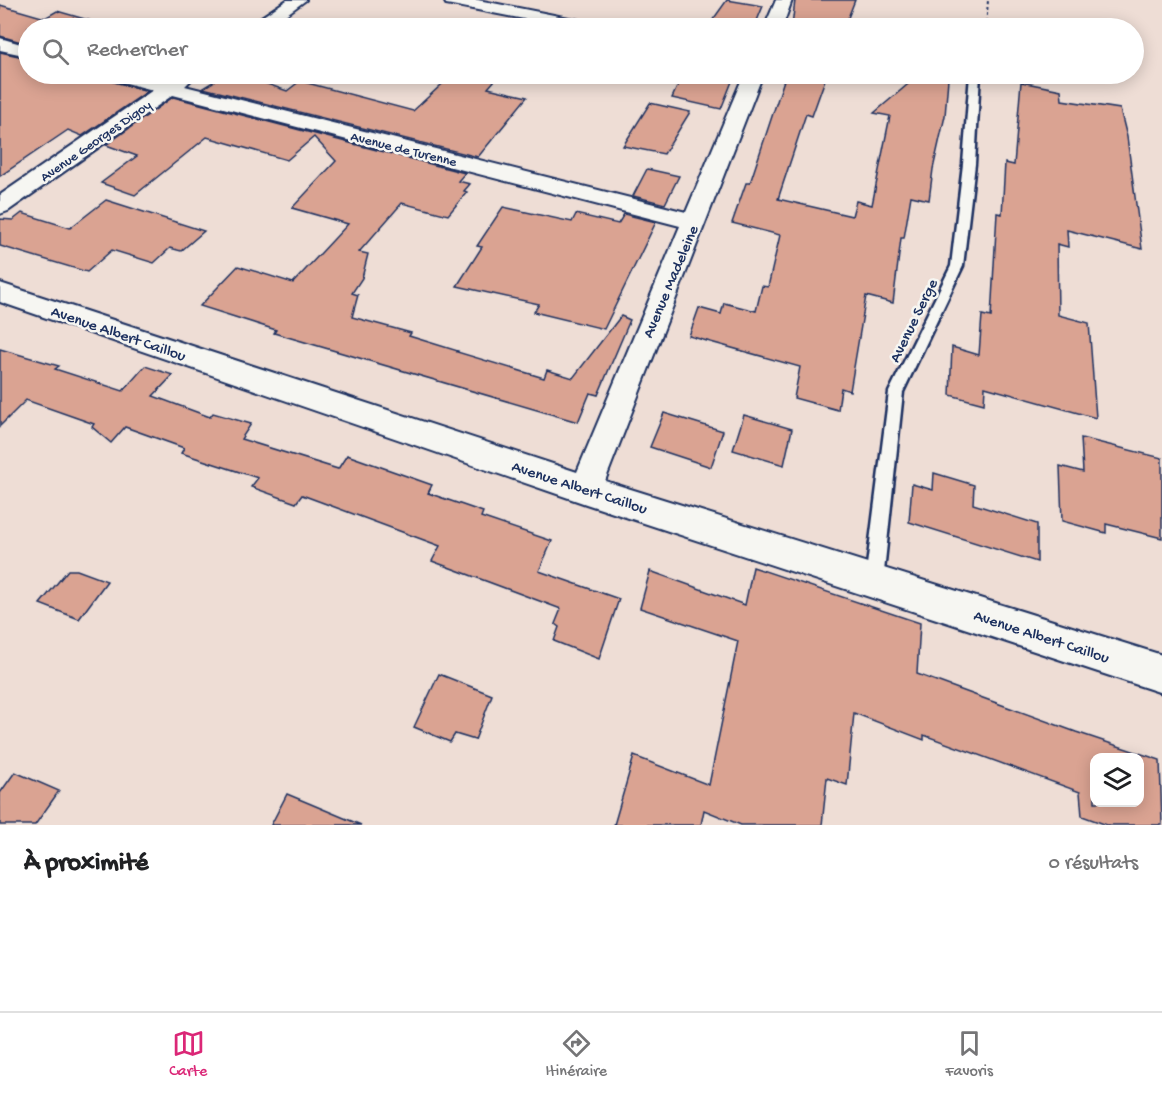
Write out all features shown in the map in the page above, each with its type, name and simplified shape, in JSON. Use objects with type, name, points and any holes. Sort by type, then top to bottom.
[{"type":"street","points":[[272,18],[298,0]]},
{"type":"street","points":[[452,0],[543,18]]},
{"type":"street","points":[[777,18],[784,0]]},
{"type":"street","points":[[0,44],[18,48]]},
{"type":"street","name":"Avenue de Turenne","points":[[154,84],[694,222]]},
{"type":"street","name":"Avenue Georges Digoy","points":[[0,207],[176,84]]},
{"type":"street","name":"Avenue Madeleine","points":[[586,489],[750,84]]},
{"type":"street","name":"Avenue Albert Caillou","points":[[0,292],[586,489],[1162,674]]},
{"type":"lane","name":"Avenue Serge","points":[[874,581],[896,392],[957,266],[969,164],[974,84]]},
{"type":"path","points":[[987,18],[988,0]]},
{"type":"building","points":[[727,0],[763,6],[758,18],[714,18]]},
{"type":"building","points":[[795,0],[855,0],[848,18],[793,18]]},
{"type":"building","points":[[0,5],[45,18],[18,18],[18,41],[0,36]]},
{"type":"building","points":[[57,11],[81,18],[45,18]]},
{"type":"building","points":[[0,52],[18,56],[18,84],[122,84],[148,91],[82,136],[68,130],[0,176]]},
{"type":"building","points":[[210,84],[267,84],[287,91],[296,84],[311,84],[413,111],[442,84],[492,84],[488,88],[527,97],[478,157],[203,88]]},
{"type":"building","points":[[678,84],[731,84],[721,109],[672,98]]},
{"type":"building","points":[[783,84],[823,84],[812,116],[806,114],[778,199],[852,216],[856,201],[872,205],[890,116],[874,113],[908,84],[948,84],[945,116],[933,169],[929,200],[911,196],[904,238],[901,238],[893,303],[866,296],[850,391],[841,388],[838,410],[794,398],[800,367],[689,336],[699,308],[721,314],[724,303],[756,311],[762,286],[768,287],[780,235],[732,223],[746,183],[750,183]]},
{"type":"building","points":[[1021,84],[1061,90],[1062,100],[1120,109],[1127,137],[1142,249],[1067,230],[1068,247],[1057,244],[1058,315],[1089,323],[1096,418],[985,387],[984,404],[950,395],[952,347],[979,355],[982,315],[991,317],[997,213],[1002,214],[1005,163],[1014,165]]},
{"type":"building","points":[[173,97],[465,173],[458,181],[470,184],[464,191],[467,192],[448,215],[402,203],[359,252],[368,254],[362,278],[352,293],[358,295],[352,317],[411,333],[409,336],[544,378],[547,370],[573,378],[621,316],[630,320],[598,395],[590,393],[578,422],[274,333],[276,330],[200,306],[238,266],[293,283],[348,224],[292,208],[336,161],[314,137],[287,160],[207,137],[135,195],[101,183],[137,156],[106,145]]},
{"type":"building","points":[[650,103],[690,112],[664,154],[623,146]]},
{"type":"building","points":[[647,169],[679,176],[665,204],[633,196]]},
{"type":"building","points":[[106,200],[204,231],[181,251],[170,248],[154,263],[112,250],[87,272],[0,246],[0,219],[13,220],[22,213],[70,228]]},
{"type":"building","points":[[503,207],[572,222],[576,214],[618,224],[624,214],[656,222],[604,329],[534,312],[539,304],[457,286],[482,247],[477,246]]},
{"type":"building","points":[[0,349],[59,366],[55,369],[123,391],[145,366],[173,375],[153,396],[210,417],[213,413],[251,424],[241,439],[338,469],[347,455],[432,485],[428,493],[483,512],[481,517],[552,541],[539,571],[619,599],[599,659],[554,641],[559,627],[555,624],[561,609],[432,561],[440,546],[302,495],[296,503],[251,487],[258,478],[181,453],[184,448],[125,427],[111,443],[92,427],[94,424],[26,400],[0,426]]},
{"type":"building","points":[[664,413],[723,431],[711,467],[650,447]]},
{"type":"building","points":[[744,415],[792,429],[784,465],[733,450]]},
{"type":"building","points":[[1081,438],[1162,458],[1162,538],[1106,524],[1106,533],[1062,521],[1060,466],[1083,472]]},
{"type":"building","points":[[934,473],[974,485],[973,504],[1037,524],[1037,562],[909,522],[912,484],[933,490]]},
{"type":"building","points":[[753,567],[920,623],[917,674],[1139,753],[1090,753],[1090,807],[1144,807],[1144,755],[1160,760],[1162,825],[1107,825],[1082,816],[1080,792],[924,735],[924,740],[854,713],[847,785],[827,778],[822,825],[741,825],[704,810],[701,825],[614,825],[634,756],[709,785],[738,641],[640,608],[650,571],[745,605]]},
{"type":"building","points":[[68,570],[77,570],[107,581],[79,619],[40,604]]},
{"type":"building","points":[[439,674],[492,695],[475,740],[455,734],[450,742],[414,727]]},
{"type":"building","points":[[15,772],[59,791],[35,825],[0,825],[0,793]]},
{"type":"building","points":[[287,794],[361,825],[271,825]]}]
